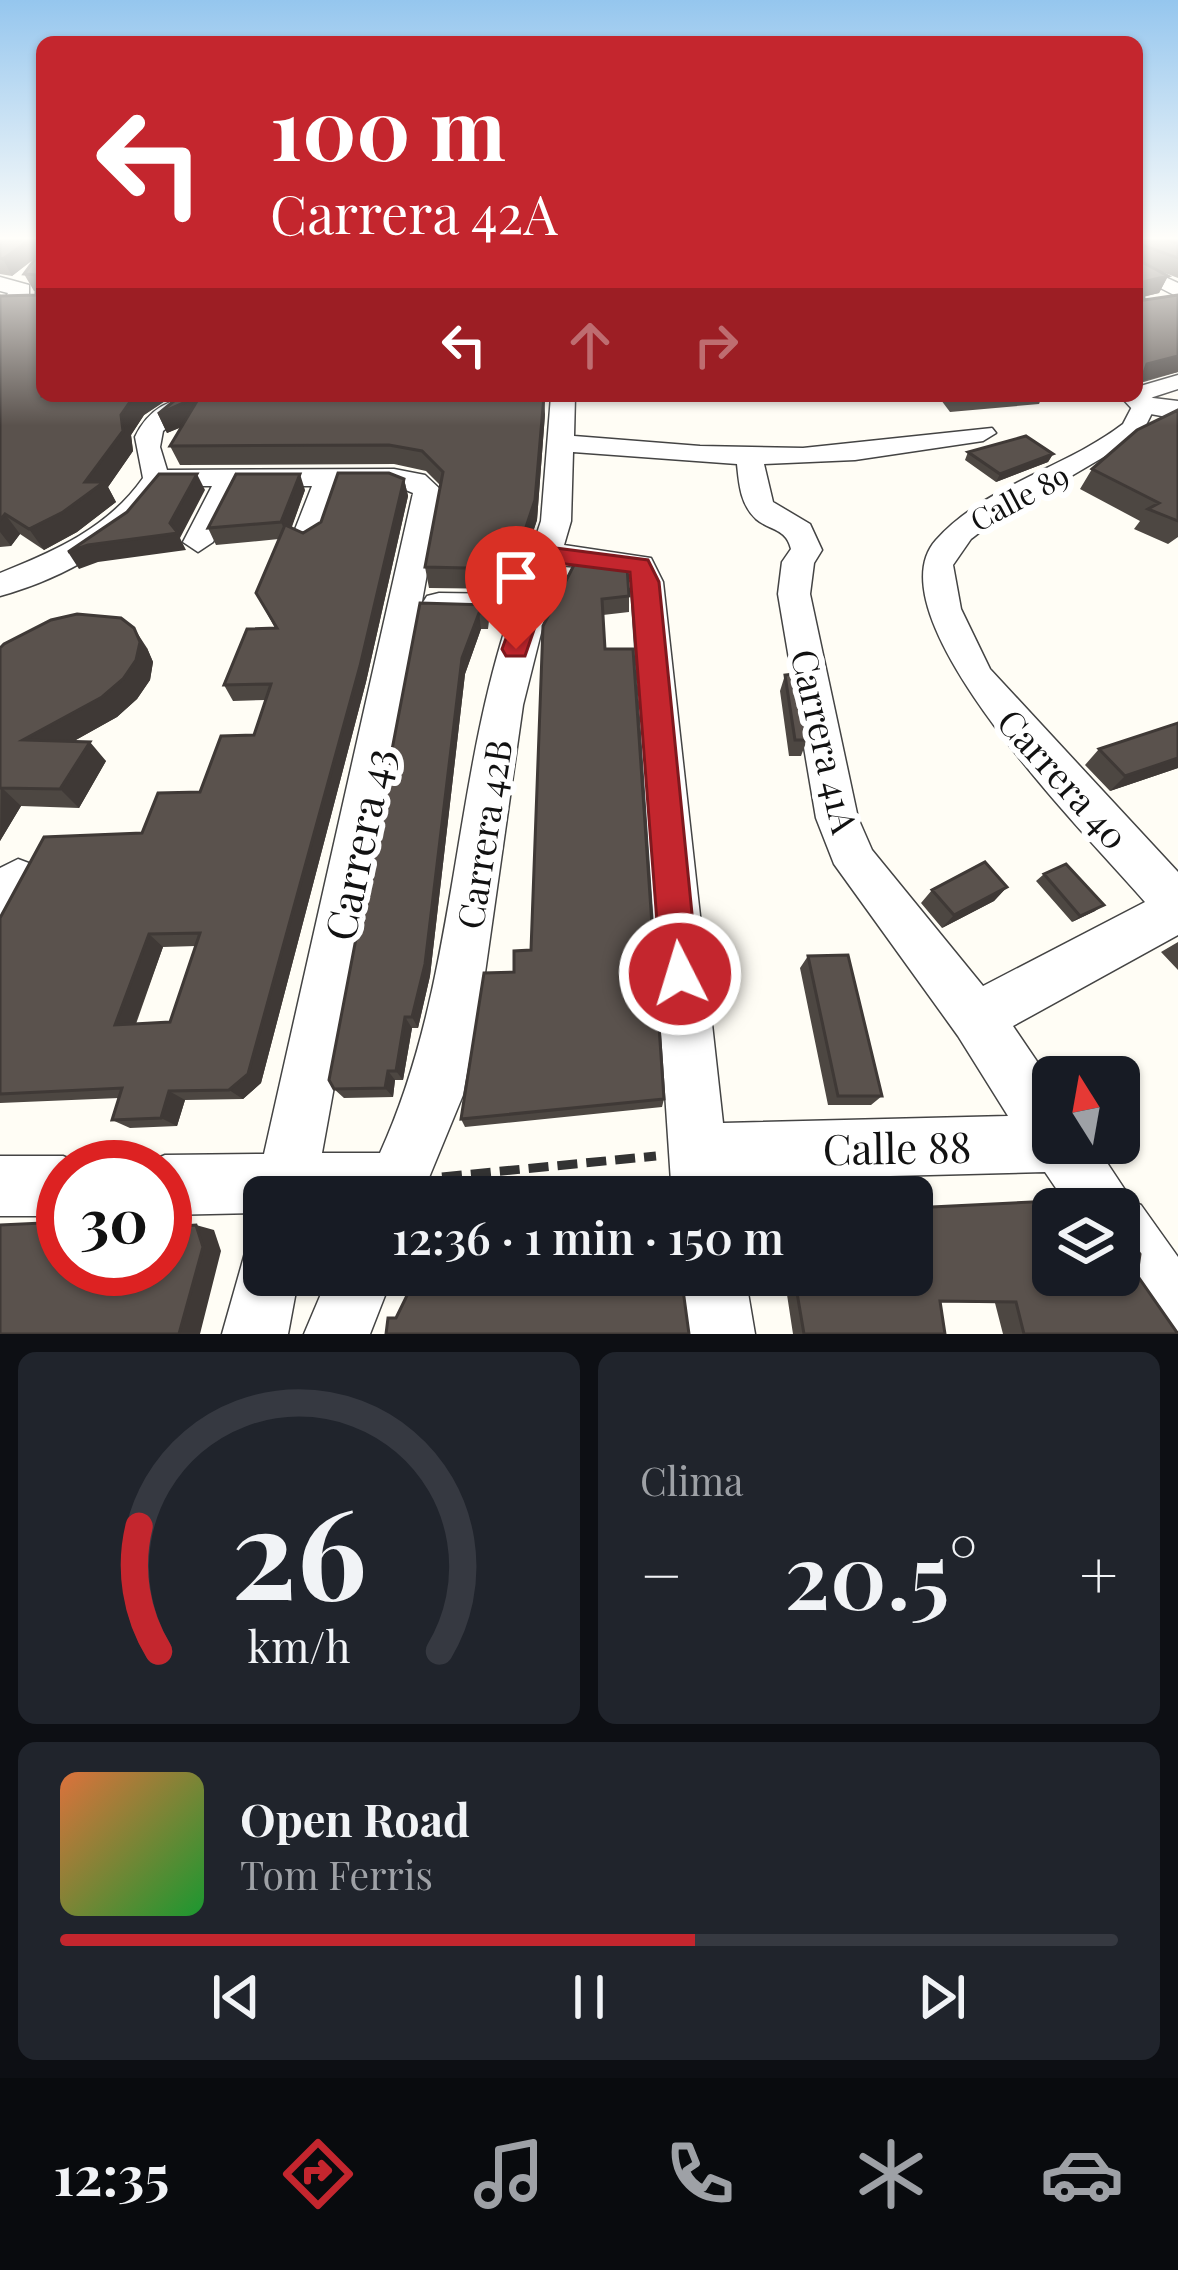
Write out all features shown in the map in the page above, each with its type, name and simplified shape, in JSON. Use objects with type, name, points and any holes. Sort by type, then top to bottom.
[{"type":"street","points":[[1143,397],[1178,382]]},
{"type":"street","points":[[1143,400],[1178,410]]},
{"type":"street","points":[[157,478],[143,446],[145,435],[186,402]]},
{"type":"street","name":"Carrera 42B","points":[[400,1176],[435,1095],[504,705],[516,649],[548,554],[562,477],[563,402]]},
{"type":"street","name":"Calle 89","points":[[958,644],[937,562],[948,539],[1132,430],[1137,402]]},
{"type":"street","points":[[562,443],[749,457],[843,453],[983,433]]},
{"type":"street","name":"Carrera 41A","points":[[749,457],[758,504],[794,524],[805,538],[807,550],[798,562],[794,594],[837,818],[856,864],[976,1018],[1032,1102]]},
{"type":"street","name":"Carrera 43","points":[[289,1176],[428,491],[415,481],[394,477],[329,478]]},
{"type":"street","points":[[157,478],[329,478],[307,537]]},
{"type":"street","points":[[0,585],[101,538],[134,512],[157,478]]},
{"type":"street","points":[[198,542],[230,478]]},
{"type":"street","points":[[548,554],[628,561],[640,565],[646,582],[698,1174]]},
{"type":"street","points":[[406,603],[533,606]]},
{"type":"street","name":"Carrera 40","points":[[958,644],[977,679],[1178,908]]},
{"type":"street","points":[[976,1018],[1178,908]]},
{"type":"street","name":"Calle 88","points":[[698,1174],[1032,1145]]},
{"type":"street","points":[[0,1186],[36,1186]]},
{"type":"street","points":[[192,1186],[243,1188]]},
{"type":"street","points":[[1140,1258],[1178,1311]]},
{"type":"street","points":[[255,1334],[263,1296]]},
{"type":"street","points":[[338,1334],[353,1296]]},
{"type":"street","points":[[716,1296],[722,1334]]},
{"type":"path","points":[[657,1176],[698,1174]]},
{"type":"building","points":[[0,301],[36,301],[36,402],[130,402],[121,415],[123,431],[85,482],[104,482],[63,512],[29,529],[5,514],[0,520]]},
{"type":"building","points":[[1143,301],[1178,301],[1178,356],[1147,364],[1144,373]]},
{"type":"building","points":[[196,402],[543,402],[535,500],[512,569],[425,567],[443,472],[422,451],[389,445],[170,446]]},
{"type":"building","points":[[1178,410],[1178,521],[1148,509],[1159,503],[1092,469],[1137,430]]},
{"type":"building","points":[[1026,436],[1053,454],[1000,474],[968,452]]},
{"type":"building","points":[[338,473],[389,473],[404,479],[360,666],[248,1074],[229,1090],[169,1091],[161,1118],[112,1120],[122,1088],[0,1094],[0,918],[44,837],[142,833],[158,793],[200,792],[221,736],[254,735],[271,684],[224,685],[247,629],[277,628],[256,593],[285,525],[303,533],[321,522]],"holes":[[[200,933],[170,1022],[115,1025],[149,934]]]},
{"type":"building","points":[[159,474],[197,474],[170,523],[178,533],[68,552],[127,512]]},
{"type":"building","points":[[236,474],[300,474],[281,522],[208,528]]},
{"type":"building","points":[[577,559],[623,559],[627,567],[629,596],[602,599],[605,649],[633,649],[664,1099],[461,1119],[484,973],[514,972],[514,951],[531,950],[543,626]]},
{"type":"building","points":[[420,603],[487,605],[486,613],[479,613],[462,658],[425,964],[412,1017],[405,1017],[396,1071],[388,1071],[385,1088],[334,1089],[329,1080]]},
{"type":"building","points":[[77,614],[121,618],[134,628],[140,642],[136,660],[102,697],[23,740],[90,742],[60,789],[0,788],[0,648],[51,620]]},
{"type":"building","points":[[795,674],[807,740],[795,740],[785,675]]},
{"type":"building","points":[[1178,723],[1178,758],[1125,776],[1099,749]]},
{"type":"building","points":[[985,862],[1007,887],[954,915],[932,890]]},
{"type":"building","points":[[1066,864],[1104,905],[1080,916],[1044,874]]},
{"type":"building","points":[[848,955],[882,1096],[838,1096],[808,956]]},
{"type":"building","points":[[1032,1202],[1032,1296],[1140,1296],[1140,1279],[1178,1334],[1024,1334],[1016,1302],[940,1301],[945,1334],[804,1334],[798,1296],[933,1296],[933,1207]]},
{"type":"building","points":[[36,1223],[36,1296],[189,1296],[179,1334],[0,1334],[0,1225]]},
{"type":"building","points":[[192,1225],[196,1225],[203,1247],[192,1287]]},
{"type":"building","points":[[407,1296],[684,1296],[689,1334],[386,1334],[388,1318],[396,1318]]},
{"type":"route","points":[[516,649],[548,554],[640,565],[646,582],[680,974]]}]
